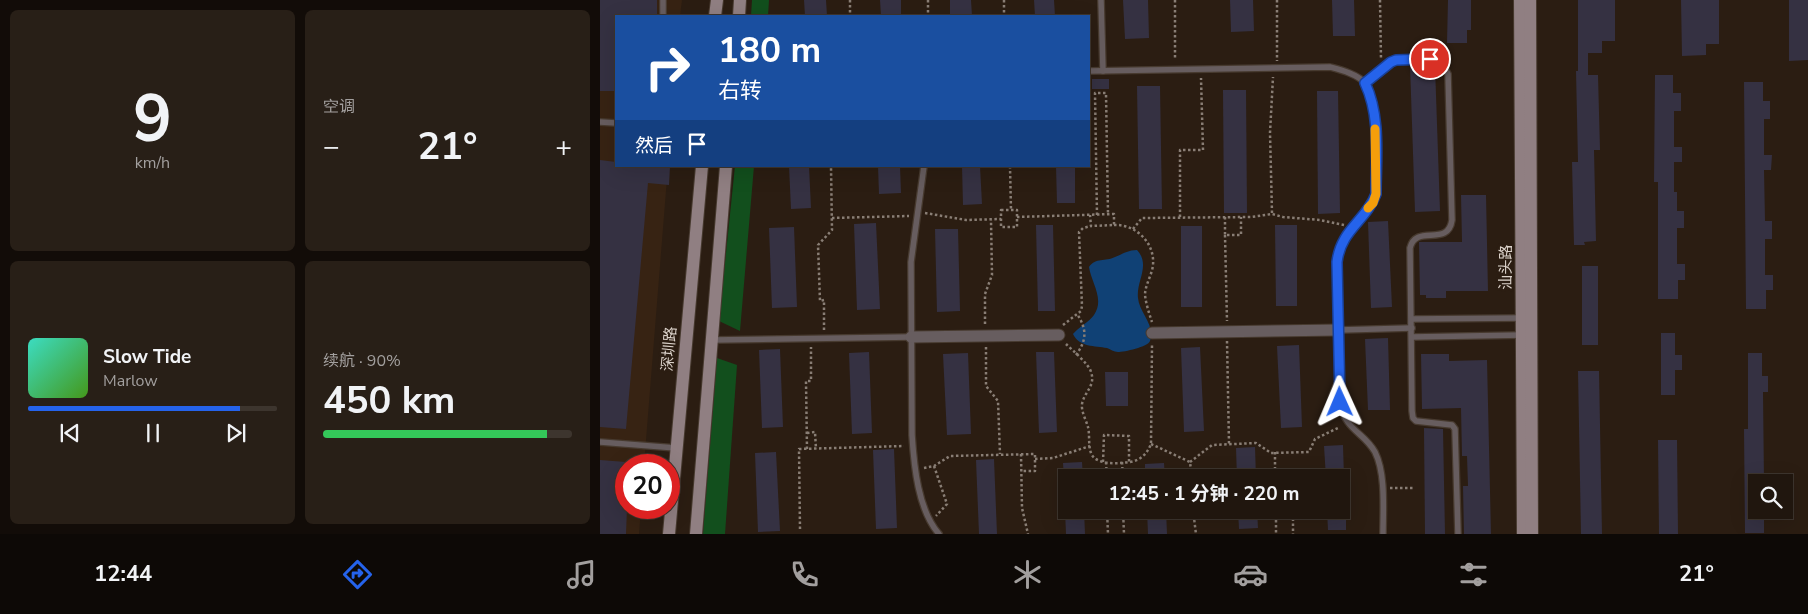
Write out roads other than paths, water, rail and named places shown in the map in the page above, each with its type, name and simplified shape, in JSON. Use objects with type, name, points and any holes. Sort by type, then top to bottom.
[{"type":"street","points":[[715,15],[717,0]]},
{"type":"street","points":[[739,15],[740,0]]},
{"type":"street","name":"汕头路","points":[[1520,0],[1527,318]]},
{"type":"street","name":"汕头路","points":[[1524,534],[1530,0]]},
{"type":"street","name":"深圳路","points":[[669,534],[702,167]]},
{"type":"street","points":[[696,534],[726,167]]},
{"type":"street","points":[[1152,333],[1339,330]]},
{"type":"street","points":[[911,337],[1059,335]]},
{"type":"street","name":"汕头路","points":[[1527,335],[1532,534]]},
{"type":"lane","points":[[663,0],[663,15]]},
{"type":"lane","points":[[1101,0],[1103,70]]},
{"type":"lane","points":[[1365,83],[1396,60],[1430,59],[1443,64],[1448,74],[1451,226],[1447,232],[1442,234],[1419,236],[1411,242],[1410,248],[1413,418],[1422,423],[1452,425],[1455,430],[1458,534]]},
{"type":"lane","points":[[1090,71],[1330,66],[1344,71],[1365,83],[1372,97],[1375,113],[1376,194],[1373,203],[1353,226],[1338,249],[1340,402],[1344,419],[1370,445],[1376,454],[1382,489],[1383,534]]},
{"type":"lane","points":[[600,122],[615,123]]},
{"type":"lane","points":[[924,167],[911,262],[912,446],[922,502],[939,534]]},
{"type":"lane","points":[[1412,319],[1527,318]]},
{"type":"lane","points":[[1339,330],[1412,328]]},
{"type":"lane","points":[[1412,337],[1527,335]]},
{"type":"lane","points":[[712,340],[911,337]]},
{"type":"lane","points":[[600,442],[676,448]]},
{"type":"water","points":[[1137,250],[1143,261],[1138,298],[1151,330],[1150,341],[1141,347],[1118,352],[1083,344],[1073,334],[1094,315],[1098,303],[1089,267],[1095,262],[1128,251]]}]
